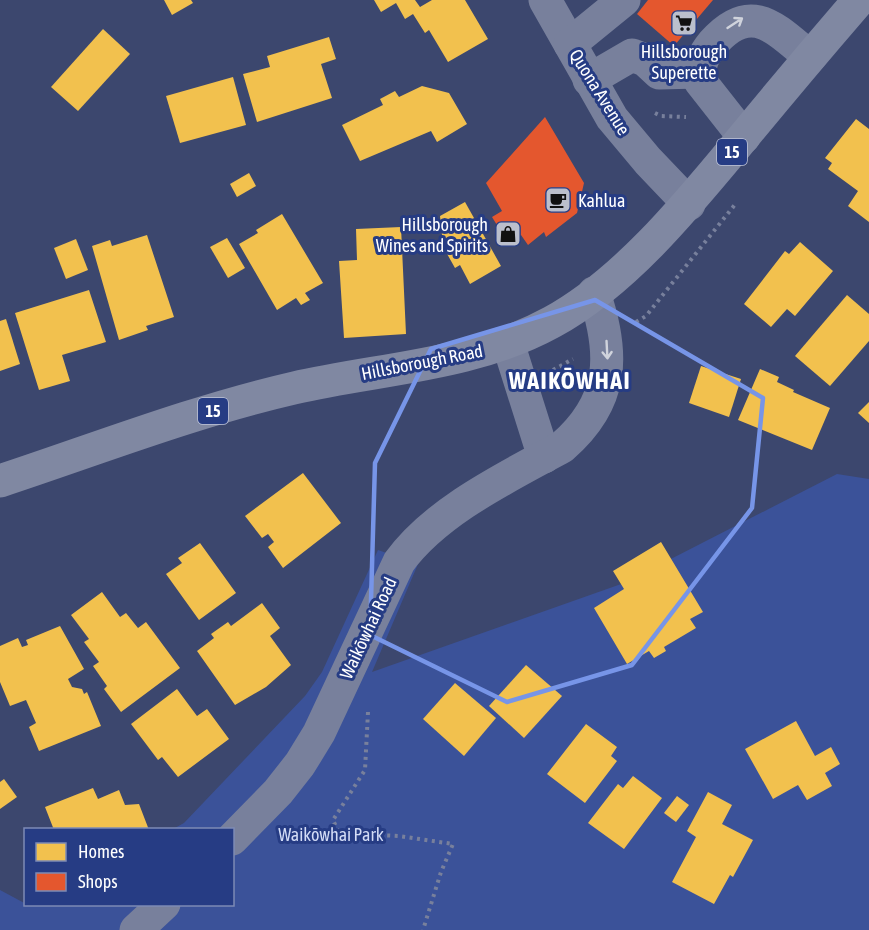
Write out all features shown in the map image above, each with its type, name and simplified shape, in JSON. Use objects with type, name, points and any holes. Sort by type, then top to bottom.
[{"type":"main road","name":"Hillsborough Road","points":[[0,480],[224,407],[282,391],[370,373],[431,364],[508,343],[553,322],[594,293],[688,204],[859,0]]},
{"type":"street","name":"Quona Avenue","points":[[545,0],[589,80],[624,133],[688,204]]},
{"type":"street","points":[[570,44],[624,0]]},
{"type":"street","points":[[744,137],[700,81],[698,72],[704,56],[713,43],[728,27],[744,17],[771,23],[810,57]]},
{"type":"street","points":[[589,80],[632,55],[645,60],[659,73],[698,72]]},
{"type":"street","name":"Waikōwhai Road","points":[[234,837],[278,792],[300,764],[319,732],[399,562],[413,542],[432,525],[562,447],[579,432],[601,395],[609,351],[604,324],[594,293]]},
{"type":"street","points":[[508,343],[544,457]]},
{"type":"street","points":[[136,930],[162,906]]},
{"type":"path","points":[[671,125],[676,118]]},
{"type":"path","points":[[634,323],[646,316],[743,195]]},
{"type":"path","points":[[543,375],[580,356]]},
{"type":"path","points":[[369,708],[365,770],[333,820],[339,833],[399,836],[453,844],[441,872],[423,930]]},
{"type":"highlighted area","points":[[595,300],[763,398],[752,508],[632,665],[507,702],[370,635],[375,463],[431,349]]},
{"type":"green space","name":"Waikōwhai Park","points":[[837,474],[869,479],[869,930],[0,930],[0,890],[24,903],[24,906],[234,906],[234,828],[175,828],[184,823],[305,696],[322,672],[378,550],[418,564],[372,672],[624,583]]},
{"type":"building: Homes","points":[[164,0],[191,0],[193,3],[172,15]]},
{"type":"building: Homes","points":[[374,0],[415,0],[420,7],[432,0],[465,0],[488,39],[448,62],[429,30],[425,33],[413,14],[405,19],[396,3],[381,12]]},
{"type":"building: Homes","points":[[103,29],[130,54],[78,111],[51,87]]},
{"type":"building: Homes","points":[[329,37],[336,59],[321,64],[332,98],[257,122],[243,74],[270,67],[267,56]]},
{"type":"building: Homes","points":[[233,77],[246,125],[180,143],[166,96]]},
{"type":"building: Homes","points":[[422,86],[449,93],[467,124],[437,142],[431,131],[360,161],[342,125],[383,105],[380,99],[395,91],[399,97]]},
{"type":"building: Homes","points":[[856,119],[869,129],[869,222],[848,206],[858,191],[828,169],[832,163],[825,158]]},
{"type":"building: Homes","points":[[249,173],[256,186],[237,197],[230,184]]},
{"type":"building: Homes","points":[[465,202],[501,266],[470,284],[460,265],[455,268],[446,252],[450,249],[442,235],[440,216]]},
{"type":"building: Homes","points":[[282,214],[323,283],[305,293],[310,300],[301,305],[296,298],[277,310],[239,244],[258,233],[256,230]]},
{"type":"building: Homes","points":[[401,227],[406,334],[344,338],[339,261],[357,260],[356,229]]},
{"type":"building: Homes","points":[[147,235],[174,317],[146,326],[148,330],[119,340],[92,246],[110,240],[112,246]]},
{"type":"building: Homes","points":[[227,238],[245,268],[228,278],[210,247]]},
{"type":"building: Homes","points":[[76,239],[88,270],[66,279],[54,248]]},
{"type":"building: Homes","points":[[800,242],[833,271],[795,316],[787,309],[771,327],[744,304],[785,251],[789,254]]},
{"type":"building: Homes","points":[[89,290],[106,342],[62,355],[70,381],[39,390],[15,313]]},
{"type":"building: Homes","points":[[847,295],[869,314],[869,341],[830,386],[795,356]]},
{"type":"building: Homes","points":[[6,319],[20,364],[0,371],[0,321]]},
{"type":"building: Homes","points":[[701,366],[741,379],[729,417],[689,403]]},
{"type":"building: Homes","points":[[760,369],[779,377],[777,382],[794,390],[793,392],[830,408],[812,450],[738,420]]},
{"type":"building: Homes","points":[[869,402],[869,423],[858,413]]},
{"type":"building: Homes","points":[[303,473],[341,523],[283,568],[268,547],[274,542],[268,534],[262,538],[245,516]]},
{"type":"building: Homes","points":[[661,542],[703,612],[690,619],[696,628],[664,647],[666,651],[654,658],[649,651],[627,664],[594,608],[624,589],[613,571]]},
{"type":"building: Homes","points":[[200,543],[236,593],[199,620],[166,574],[182,563],[178,558]]},
{"type":"building: Homes","points":[[102,592],[120,617],[126,613],[138,628],[146,622],[180,668],[121,712],[104,689],[107,686],[93,666],[99,662],[84,642],[89,639],[71,615]]},
{"type":"building: Homes","points":[[262,603],[280,628],[270,636],[291,665],[266,687],[235,705],[197,651],[214,638],[211,634],[228,622],[231,626]]},
{"type":"building: Homes","points":[[60,626],[84,669],[68,679],[72,687],[82,689],[84,694],[87,692],[101,726],[39,751],[29,727],[36,723],[26,700],[10,706],[0,682],[0,646],[18,638],[22,647],[28,645],[26,640]]},
{"type":"building: Homes","points":[[526,665],[562,696],[524,738],[489,706]]},
{"type":"building: Homes","points":[[455,683],[496,718],[464,756],[423,719]]},
{"type":"building: Homes","points":[[177,689],[197,716],[207,709],[229,739],[178,777],[162,757],[158,760],[131,724]]},
{"type":"building: Homes","points":[[796,721],[815,756],[831,747],[840,764],[825,773],[832,786],[807,800],[798,785],[773,799],[745,749]]},
{"type":"building: Homes","points":[[586,724],[617,747],[611,756],[617,761],[585,803],[547,774]]},
{"type":"building: Homes","points":[[633,776],[662,798],[624,849],[588,823],[618,784],[623,788]]},
{"type":"building: Homes","points":[[4,779],[17,797],[0,809],[0,782]]},
{"type":"building: Homes","points":[[93,788],[98,799],[119,790],[125,805],[139,804],[148,828],[53,828],[45,807]]},
{"type":"building: Homes","points":[[708,792],[732,805],[722,824],[753,840],[733,877],[730,875],[714,904],[672,882],[696,837],[687,831]]},
{"type":"building: Homes","points":[[677,796],[689,805],[676,822],[664,813]]},
{"type":"building: Shops","points":[[648,0],[713,0],[674,46],[637,14]]},
{"type":"building: Shops","points":[[545,117],[584,183],[577,213],[546,237],[544,232],[528,245],[521,235],[508,243],[492,217],[502,211],[486,183]]},
{"type":"place","name":"Hillsborough Superette","points":[[684,23]]},
{"type":"place","name":"Kahlua","points":[[558,200]]},
{"type":"place","name":"Hillsborough Wines and Spirits","points":[[508,234]]},
{"type":"district","name":"WAIKŌWHAI","points":[[570,380]]}]
